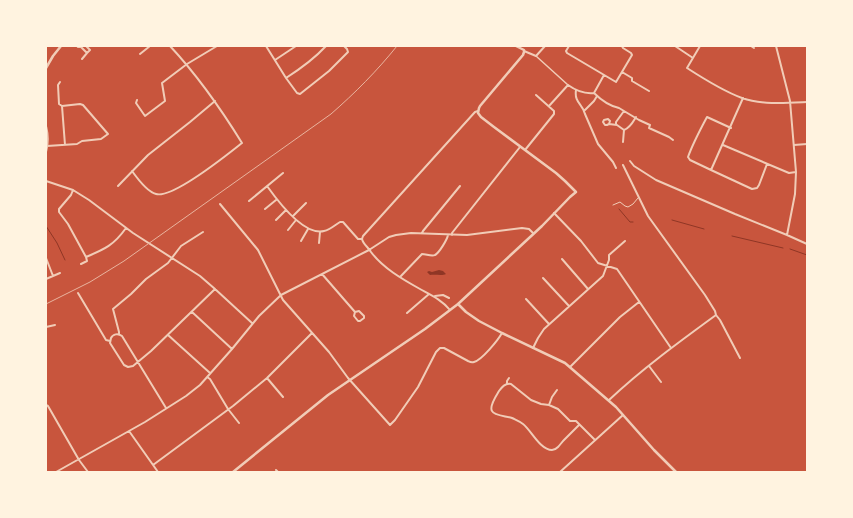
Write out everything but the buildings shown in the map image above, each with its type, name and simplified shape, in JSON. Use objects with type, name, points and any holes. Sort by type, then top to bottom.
[{"type":"street","points":[[46,68],[61,46]]},
{"type":"street","points":[[77,46],[81,46],[87,53]]},
{"type":"street","points":[[82,59],[90,50],[86,46]]},
{"type":"street","points":[[140,54],[150,46]]},
{"type":"street","points":[[132,171],[153,193],[159,195],[164,194],[179,188],[242,143],[215,101],[187,64],[170,46]]},
{"type":"street","points":[[137,100],[136,103],[145,116],[165,101],[162,83],[187,64],[217,46]]},
{"type":"street","points":[[266,46],[297,94],[300,94],[329,71],[348,52],[344,46]]},
{"type":"street","points":[[275,60],[296,46]]},
{"type":"street","points":[[286,78],[302,68],[326,46]]},
{"type":"street","points":[[516,46],[536,56],[568,85],[576,90],[594,93],[616,107],[650,125],[649,128],[673,140]]},
{"type":"street","points":[[536,56],[545,46]]},
{"type":"street","points":[[569,46],[566,50],[567,53],[616,82],[632,54],[622,46]]},
{"type":"street","points":[[674,46],[693,58]]},
{"type":"street","points":[[700,46],[687,68],[715,85],[743,98],[765,102],[807,102]]},
{"type":"street","points":[[776,46],[791,103],[796,172],[795,194],[787,235]]},
{"type":"street","points":[[362,239],[363,236],[475,112],[478,111],[480,106],[523,55],[524,51]]},
{"type":"street","points":[[622,72],[632,78],[632,81],[649,91]]},
{"type":"street","points":[[594,93],[604,76]]},
{"type":"street","points":[[60,82],[58,85],[59,104],[62,106],[65,145]]},
{"type":"street","points":[[549,106],[568,85]]},
{"type":"street","points":[[576,90],[576,98],[584,110],[598,144],[616,168]]},
{"type":"street","points":[[525,150],[554,115],[554,112],[549,106],[536,95]]},
{"type":"street","points":[[584,110],[594,101],[597,96]]},
{"type":"street","points":[[712,170],[743,98]]},
{"type":"street","points":[[118,186],[148,155],[215,101]]},
{"type":"street","points":[[47,146],[77,144],[82,141],[101,139],[108,134],[83,105],[62,106]]},
{"type":"street","points":[[233,472],[328,395],[419,333],[458,304],[576,192],[564,180],[480,116],[478,111]]},
{"type":"street","points":[[616,124],[624,111]]},
{"type":"street","points":[[622,142],[624,130],[630,126],[636,117]]},
{"type":"street","points":[[731,128],[707,117],[695,139],[688,157],[690,160],[752,189],[757,188],[759,185],[767,164]]},
{"type":"street","points":[[610,124],[616,124],[624,130]]},
{"type":"street","points":[[46,127],[46,151]]},
{"type":"street","points":[[794,145],[807,144]]},
{"type":"street","points":[[723,145],[789,173],[796,172]]},
{"type":"street","points":[[452,235],[452,233],[520,147]]},
{"type":"street","points":[[630,161],[634,166],[656,180],[807,244]]},
{"type":"street","points":[[623,165],[648,216],[705,295],[740,358]]},
{"type":"street","points":[[248,200],[283,173]]},
{"type":"street","points":[[46,181],[73,190],[90,200],[126,228],[200,276],[252,323]]},
{"type":"street","points":[[267,186],[276,200],[308,229],[320,232],[328,230],[340,222],[344,223],[358,239],[362,239]]},
{"type":"street","points":[[422,233],[460,186]]},
{"type":"street","points":[[73,190],[71,195],[59,209],[59,212],[68,224],[86,257],[87,261],[81,264]]},
{"type":"street","points":[[265,209],[276,200]]},
{"type":"street","points":[[220,204],[258,250],[283,300],[390,425],[418,387],[439,349],[444,348],[468,361],[474,362],[481,358],[502,333]]},
{"type":"street","points":[[292,216],[306,204]]},
{"type":"street","points":[[276,220],[286,210]]},
{"type":"street","points":[[554,213],[581,241],[598,263],[617,269],[671,348]]},
{"type":"street","points":[[288,230],[297,220]]},
{"type":"street","points":[[86,257],[105,249],[112,244],[126,228]]},
{"type":"street","points":[[56,472],[129,431],[200,385],[232,349],[252,323],[281,295],[369,250],[389,237],[401,234],[422,233],[467,235],[522,228],[529,229],[533,233]]},
{"type":"street","points":[[300,241],[308,229]]},
{"type":"street","points":[[166,408],[122,336],[119,334],[113,309],[146,279],[168,263],[181,246],[203,232]]},
{"type":"street","points":[[319,243],[320,232]]},
{"type":"street","points":[[400,278],[422,254],[433,256],[436,255],[447,239],[448,235]]},
{"type":"street","points":[[362,239],[362,242],[369,250],[400,278],[429,294],[435,296],[443,295],[450,298]]},
{"type":"street","points":[[533,348],[538,338],[549,324],[603,276],[609,260],[609,255],[625,241]]},
{"type":"street","points":[[46,258],[53,276]]},
{"type":"street","points":[[562,259],[588,288]]},
{"type":"street","points":[[46,279],[60,273]]},
{"type":"street","points":[[322,274],[355,312],[354,316],[358,321],[364,318],[359,311],[355,312]]},
{"type":"street","points":[[543,278],[569,306]]},
{"type":"street","points":[[119,334],[113,335],[110,340],[111,345],[124,364],[131,367],[138,363],[216,289]]},
{"type":"street","points":[[78,293],[106,340],[110,340]]},
{"type":"street","points":[[407,313],[429,294]]},
{"type":"street","points":[[435,296],[436,299],[450,310]]},
{"type":"street","points":[[526,299],[549,324]]},
{"type":"street","points":[[570,367],[620,317],[639,302]]},
{"type":"street","points":[[458,304],[466,312],[502,333],[565,363],[609,400],[676,472]]},
{"type":"street","points":[[192,312],[232,349]]},
{"type":"street","points":[[609,400],[671,348],[716,315]]},
{"type":"street","points":[[46,327],[55,325]]},
{"type":"street","points":[[153,465],[267,378],[312,333]]},
{"type":"street","points":[[168,335],[210,373]]},
{"type":"street","points":[[649,366],[661,382]]},
{"type":"street","points":[[207,377],[239,423]]},
{"type":"street","points":[[267,378],[283,397]]},
{"type":"street","points":[[509,378],[507,384],[496,395],[492,406],[492,411],[494,414],[521,422],[528,428],[538,441],[551,450],[556,449],[579,425]]},
{"type":"street","points":[[507,384],[513,386],[531,400],[558,409],[570,421],[576,422],[595,440]]},
{"type":"street","points":[[549,405],[552,396],[557,390]]},
{"type":"street","points":[[46,405],[48,406],[79,460],[88,472]]},
{"type":"street","points":[[560,472],[623,415]]},
{"type":"street","points":[[129,431],[156,471]]},
{"type":"lane","points":[[613,205],[620,202],[628,207],[639,197]]},
{"type":"shaded area","points":[[439,270],[446,274],[430,275],[427,272],[432,272]]},
{"type":"waterway","points":[[619,209],[630,222],[633,222]]},
{"type":"waterway","points":[[672,220],[704,229]]},
{"type":"waterway","points":[[46,226],[57,243],[65,260]]},
{"type":"waterway","points":[[732,236],[783,248]]},
{"type":"waterway","points":[[790,249],[807,255]]},
{"type":"railway","points":[[46,304],[90,282],[124,261],[331,114],[366,82],[397,46]]}]
